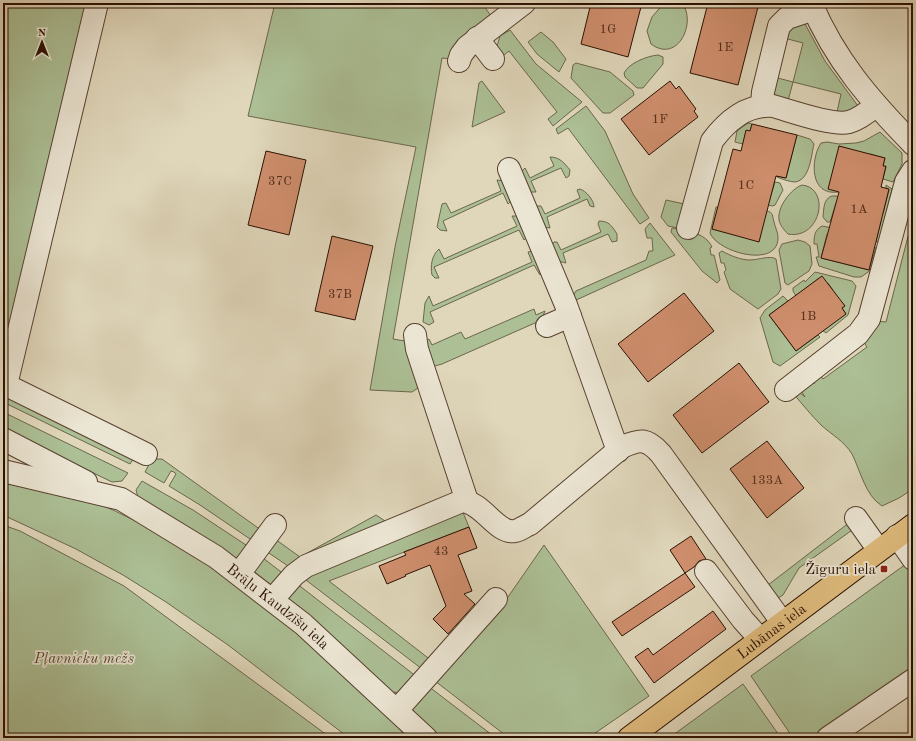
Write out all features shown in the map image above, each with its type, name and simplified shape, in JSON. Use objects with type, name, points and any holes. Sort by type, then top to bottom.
[{"type":"main road","name":"Lubānas iela","points":[[641,734],[759,638],[905,530]]},
{"type":"street","points":[[97,3],[4,388],[146,454]]},
{"type":"street","points":[[459,61],[460,55],[477,38],[524,3]]},
{"type":"street","points":[[762,105],[763,92],[779,26],[787,18],[813,6],[830,42],[856,81],[876,106],[913,144]]},
{"type":"street","points":[[477,38],[493,60]]},
{"type":"street","points":[[688,228],[712,141],[720,131],[734,119],[753,107],[762,105],[773,106],[836,123],[847,122],[857,119],[876,106]]},
{"type":"street","points":[[509,169],[570,316],[618,451]]},
{"type":"street","points":[[786,390],[858,334],[869,319],[906,182],[913,172]]},
{"type":"street","points":[[547,326],[570,316]]},
{"type":"street","points":[[415,335],[417,349],[430,385],[435,432],[449,470],[467,501]]},
{"type":"street","name":"Brāļu Kaudzīšu iela","points":[[3,439],[121,499],[239,574],[273,599],[303,624],[398,710],[426,738]]},
{"type":"street","points":[[273,599],[299,570],[314,562],[455,504],[470,501],[504,530],[514,531],[530,524],[618,451],[633,442],[643,441],[652,445],[741,553],[782,622]]},
{"type":"street","name":"Brāļu Kaudzīšu iela","points":[[3,471],[114,496]]},
{"type":"street","points":[[856,518],[878,549]]},
{"type":"street","points":[[239,574],[275,525]]},
{"type":"street","points":[[905,530],[913,559]]},
{"type":"street","points":[[706,571],[743,620],[759,638]]},
{"type":"street","points":[[398,710],[496,599]]},
{"type":"street","points":[[828,738],[913,680]]},
{"type":"green space","points":[[3,3],[89,3],[3,357]]},
{"type":"green space","points":[[275,3],[482,3],[493,19],[453,59],[442,58],[393,339],[405,341],[420,383],[418,388],[412,392],[370,390],[395,247],[416,147],[248,116]]},
{"type":"green space","points":[[664,3],[682,3],[686,11],[687,20],[686,30],[682,38],[677,45],[669,49],[661,49],[651,44],[647,31],[652,17]]},
{"type":"green space","points":[[804,22],[825,61],[858,106],[853,111],[837,112],[841,94],[793,82],[803,43],[784,38],[791,28]]},
{"type":"green space","points":[[510,30],[536,64],[582,102],[553,126],[548,119],[557,112],[509,51],[504,55],[497,46],[500,36]]},
{"type":"green space","points":[[541,32],[553,42],[566,59],[559,72],[537,54],[528,42]]},
{"type":"green space","points":[[658,55],[663,57],[663,64],[643,88],[637,88],[625,77],[624,73],[626,69],[634,63],[644,58]]},
{"type":"green space","points":[[576,63],[610,72],[633,91],[634,95],[610,113],[603,113],[571,78],[573,65]]},
{"type":"green space","points":[[774,77],[793,82],[788,101],[773,99]]},
{"type":"green space","points":[[482,81],[505,112],[472,127],[479,83]]},
{"type":"green space","points":[[586,106],[605,131],[633,194],[649,218],[640,224],[568,128],[558,134],[556,129]]},
{"type":"green space","points":[[748,123],[752,124],[750,131],[746,131],[743,144],[735,142],[737,131]]},
{"type":"green space","points":[[880,132],[902,153],[902,164],[893,182],[883,179],[886,167],[883,166],[885,158],[870,154],[869,158],[852,154],[852,150],[839,146],[838,192],[829,192],[817,183],[814,167],[817,150],[821,143],[856,143],[864,141]]},
{"type":"green space","points":[[797,135],[810,139],[814,144],[811,161],[804,177],[795,182],[791,182],[777,176],[786,178]]},
{"type":"green space","points":[[550,157],[559,159],[564,163],[570,170],[569,176],[566,178],[561,168],[531,181],[536,192],[528,192],[520,173],[525,168],[530,178],[554,166]]},
{"type":"green space","points":[[497,180],[505,181],[511,201],[508,204],[503,193],[443,221],[447,231],[440,230],[437,227],[442,204],[446,203],[451,213],[501,191]]},
{"type":"green space","points":[[775,182],[780,183],[783,190],[775,205],[772,206],[768,205]]},
{"type":"green space","points":[[802,185],[811,188],[817,195],[819,203],[818,213],[815,222],[808,229],[799,234],[788,234],[782,227],[779,220],[780,210],[789,194]]},
{"type":"green space","points":[[886,185],[892,189],[879,241],[876,242],[881,221],[873,218],[883,214],[889,190],[886,188]]},
{"type":"green space","points":[[580,189],[589,196],[594,207],[590,206],[587,199],[547,217],[550,228],[544,227],[536,209],[537,206],[541,206],[545,214],[580,198],[577,190]]},
{"type":"green space","points":[[832,196],[837,196],[840,204],[836,203],[830,222],[827,222],[823,217],[825,202]]},
{"type":"green space","points":[[666,200],[689,205],[683,229],[668,226],[661,217]]},
{"type":"green space","points":[[716,207],[718,207],[712,229],[759,241],[766,211],[770,212],[778,235],[776,247],[769,253],[759,255],[747,254],[724,247],[715,240],[710,233]]},
{"type":"green space","points":[[512,216],[521,216],[528,236],[524,240],[519,230],[434,267],[439,278],[435,278],[432,275],[432,261],[439,249],[444,259],[517,226]]},
{"type":"green space","points":[[913,217],[913,489],[882,506],[871,496],[849,449],[821,425],[793,393],[800,393],[805,397],[798,386],[810,378],[814,384],[815,377],[820,375],[823,379],[867,347],[862,339],[877,321],[886,322]]},
{"type":"green space","points":[[599,221],[608,223],[612,226],[617,234],[617,241],[612,242],[608,234],[563,253],[566,263],[558,261],[552,245],[554,242],[557,242],[561,250],[601,232],[598,224]]},
{"type":"green space","points":[[650,223],[675,255],[574,301],[574,294],[576,291],[646,260],[649,251],[653,251],[652,238],[647,238],[645,229]]},
{"type":"green space","points":[[822,226],[833,228],[827,234],[821,258],[869,270],[876,247],[877,249],[871,270],[861,277],[854,277],[819,266],[816,257],[819,257],[817,244],[814,244],[814,238],[816,231]]},
{"type":"green space","points":[[672,228],[695,233],[705,238],[709,242],[712,247],[710,248],[711,255],[714,255],[720,280],[717,283],[702,271],[671,232]]},
{"type":"green space","points":[[798,240],[805,242],[810,246],[812,264],[809,271],[788,285],[785,283],[779,250],[782,244]]},
{"type":"green space","points":[[533,251],[545,270],[540,275],[534,265],[430,312],[434,322],[429,325],[423,322],[425,303],[429,296],[433,306],[532,262],[528,252]]},
{"type":"green space","points":[[722,251],[729,255],[747,260],[767,258],[776,259],[781,289],[778,294],[758,309],[730,289],[724,272],[726,270],[724,263],[721,263],[719,253]]},
{"type":"green space","points":[[815,272],[852,281],[856,286],[848,315],[826,333],[822,330],[846,314],[842,308],[845,306],[839,299],[837,301],[831,292],[833,290],[828,283],[825,285],[819,278],[796,296],[793,291],[793,288],[804,280],[805,282]]},
{"type":"green space","points":[[783,296],[788,301],[769,315],[796,351],[818,335],[820,337],[780,366],[773,362],[760,318],[765,310]]},
{"type":"green space","points":[[534,309],[536,315],[545,311],[543,316],[544,319],[442,364],[435,366],[426,360],[424,343],[429,339],[432,345],[461,332],[465,339]]},
{"type":"green space","points":[[8,394],[136,455],[130,464],[5,403]]},
{"type":"green space","points":[[3,412],[128,473],[122,481],[112,482],[3,429]]},
{"type":"green space","points":[[152,459],[162,459],[261,530],[253,541],[169,486],[176,474],[174,472],[171,471],[164,483],[145,472]]},
{"type":"green space","points":[[3,478],[87,500],[113,510],[156,532],[196,556],[273,612],[345,674],[415,738],[349,738],[228,645],[166,602],[123,575],[76,549],[3,515]]},
{"type":"green space","points":[[142,481],[193,510],[249,547],[239,558],[233,558],[138,497],[136,490]]},
{"type":"green space","points":[[462,510],[469,527],[329,581],[432,661],[422,669],[302,577]]},
{"type":"green space","points":[[376,515],[388,523],[291,568],[266,551],[275,539],[300,557]]},
{"type":"green space","points":[[850,522],[855,528],[799,568],[783,595],[778,598],[768,585]]},
{"type":"green space","name":"Pļavnieku mežs","points":[[3,525],[20,531],[124,586],[331,738],[3,738]]},
{"type":"green space","points":[[544,545],[649,696],[588,738],[509,738],[435,681],[508,597]]},
{"type":"green space","points":[[263,558],[285,575],[274,585],[268,586],[254,573],[254,569]]},
{"type":"green space","points":[[906,564],[913,574],[913,672],[817,738],[793,738],[751,676]]},
{"type":"green space","points":[[296,583],[417,677],[401,693],[392,692],[288,600],[288,594]]},
{"type":"green space","points":[[743,684],[781,738],[669,738]]},
{"type":"green space","points":[[428,686],[496,738],[441,738],[413,712],[412,706]]},
{"type":"building","points":[[591,3],[642,3],[628,57],[581,44]]},
{"type":"building","points":[[708,3],[759,3],[738,85],[690,73]]},
{"type":"building","points":[[670,81],[676,89],[679,86],[696,109],[694,111],[698,117],[649,155],[621,119]]},
{"type":"building","points":[[752,124],[797,135],[786,178],[776,176],[759,242],[712,229],[733,149],[741,151],[746,130],[750,131]]},
{"type":"building","points":[[839,146],[885,158],[883,166],[886,166],[881,187],[889,189],[869,270],[821,258],[839,192],[828,189]]},
{"type":"building","points":[[266,151],[306,160],[289,235],[248,225]]},
{"type":"building","points":[[332,236],[373,246],[355,320],[315,311]]},
{"type":"building","points":[[822,276],[845,306],[842,308],[846,314],[796,351],[769,315]]},
{"type":"building","points":[[684,293],[714,331],[648,382],[618,344]]},
{"type":"building","points":[[739,363],[769,402],[702,453],[673,415]]},
{"type":"building","points":[[767,441],[804,488],[767,518],[730,469]]},
{"type":"building","points":[[469,527],[477,548],[458,555],[472,591],[464,594],[475,604],[448,634],[433,619],[446,606],[430,565],[387,584],[379,566],[406,555],[404,552]]},
{"type":"building","points":[[691,536],[706,559],[699,561],[694,567],[685,573],[670,550]]},
{"type":"building","points":[[685,573],[695,587],[622,636],[612,622]]},
{"type":"building","points":[[713,611],[726,629],[654,683],[635,657],[648,648],[653,655]]},
{"type":"place","name":"Žīguru iela","points":[[884,569]]}]
